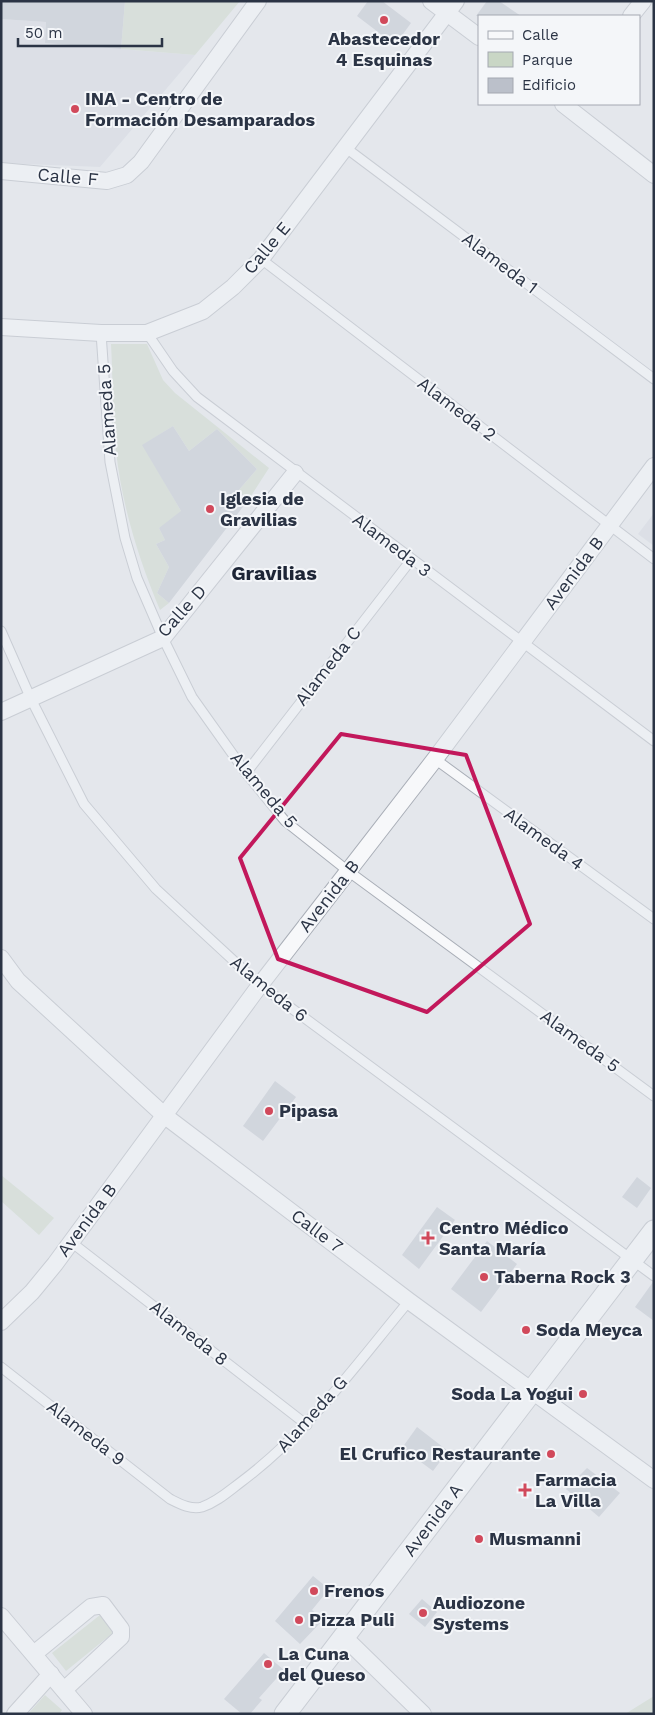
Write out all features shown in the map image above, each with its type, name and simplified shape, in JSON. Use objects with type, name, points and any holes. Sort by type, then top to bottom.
[{"type":"street","name":"Calle F","points":[[1,171],[107,181],[127,174],[141,162],[258,1]]},
{"type":"street","points":[[431,1],[451,7],[478,36]]},
{"type":"street","points":[[632,15],[643,1]]},
{"type":"street","name":"Calle E","points":[[1,327],[101,333],[147,333],[203,311],[261,259],[451,7]]},
{"type":"street","points":[[564,105],[654,175]]},
{"type":"street","name":"Avenida B","points":[[1,1322],[32,1292],[71,1242],[260,985],[435,759],[654,466]]},
{"type":"street","name":"Calle D","points":[[1,712],[163,638],[295,473]]},
{"type":"street","name":"Calle 7","points":[[1,958],[18,981],[165,1116],[408,1301],[654,1480]]},
{"type":"street","name":"Avenida A","points":[[285,1714],[654,1231]]},
{"type":"street","points":[[34,1654],[91,1607],[103,1605],[121,1629],[121,1637],[64,1690]]},
{"type":"street","points":[[1,1616],[64,1690],[78,1712]]},
{"type":"street","points":[[344,1637],[423,1714]]},
{"type":"street","points":[[15,1714],[51,1674]]},
{"type":"lane","name":"Alameda 1","points":[[346,148],[654,379]]},
{"type":"lane","name":"Alameda 2","points":[[261,259],[654,559]]},
{"type":"lane","name":"Alameda 5","points":[[101,333],[110,462],[125,538],[137,578],[163,638],[192,697],[246,773],[285,821],[348,871],[654,1096]]},
{"type":"lane","name":"Alameda 3","points":[[147,333],[173,371],[196,397],[654,741]]},
{"type":"lane","name":"Alameda C","points":[[246,773],[411,560]]},
{"type":"lane","name":"Alameda 6","points":[[1,631],[31,699],[84,804],[156,889],[260,985],[634,1259]]},
{"type":"lane","name":"Alameda 4","points":[[435,759],[654,919]]},
{"type":"lane","name":"Alameda 8","points":[[71,1242],[307,1425]]},
{"type":"lane","points":[[634,1259],[654,1276]]},
{"type":"lane","name":"Alameda G","points":[[170,1499],[184,1507],[201,1507],[218,1499],[264,1465],[307,1425],[408,1301]]},
{"type":"lane","name":"Alameda 9","points":[[1,1368],[170,1499]]},
{"type":"highlighted area","points":[[341,734],[466,755],[530,924],[427,1012],[278,959],[240,858]]},
{"type":"shaded area","name":"INA - Centro de Formación Desamparados","points":[[1,19],[46,22],[45,43],[195,55],[100,167],[1,163]]},
{"type":"shaded area","points":[[654,513],[654,546],[638,534]]},
{"type":"green space","points":[[125,1],[240,1],[195,55],[121,49]]},
{"type":"green space","points":[[111,344],[147,344],[163,380],[175,393],[269,468],[249,499],[238,491],[257,469],[217,429],[189,451],[173,426],[143,445],[185,518],[159,528],[165,540],[156,544],[169,567],[157,593],[169,603],[160,610],[138,552],[122,492],[115,438]]},
{"type":"green space","points":[[1,1175],[54,1218],[39,1235],[1,1201]]},
{"type":"green space","points":[[100,1615],[114,1632],[66,1671],[52,1653]]},
{"type":"green space","points":[[45,1695],[62,1710],[59,1714],[28,1714]]},
{"type":"green space","points":[[654,1696],[654,1714],[625,1714]]},
{"type":"building","points":[[1,1],[125,1],[121,49],[45,43],[46,22],[1,19]]},
{"type":"building","name":"Abastecedor 4 Esquinas","points":[[368,1],[382,1],[411,23],[395,45],[357,16]]},
{"type":"building","points":[[487,1],[499,1],[520,15],[478,15],[476,16]]},
{"type":"building","name":"Iglesia de Gravilias","points":[[173,426],[189,451],[217,429],[257,469],[238,491],[249,499],[169,603],[157,593],[169,567],[156,544],[165,540],[159,528],[181,511],[142,445]]},
{"type":"building","name":"Pipasa","points":[[275,1081],[296,1097],[263,1141],[243,1126]]},
{"type":"building","points":[[637,1177],[651,1188],[637,1208],[622,1197]]},
{"type":"building","name":"Centro Médico Santa María","points":[[437,1207],[455,1220],[419,1269],[402,1255]]},
{"type":"building","name":"Taberna Rock 3","points":[[487,1241],[517,1264],[481,1312],[451,1289]]},
{"type":"building","points":[[654,1282],[654,1321],[635,1307]]},
{"type":"building","points":[[417,1427],[448,1451],[433,1471],[402,1448]]},
{"type":"building","points":[[587,1468],[620,1493],[599,1517],[566,1489]]},
{"type":"building","name":"Pizza Puli","points":[[313,1576],[329,1589],[312,1610],[323,1620],[300,1644],[275,1621]]},
{"type":"building","name":"Audiozone Systems","points":[[422,1599],[437,1612],[425,1627],[409,1614]]},
{"type":"building","points":[[264,1653],[284,1670],[259,1698],[262,1700],[250,1714],[242,1714],[224,1699]]},
{"type":"place","name":"Abastecedor 4 Esquinas","points":[[384,20]]},
{"type":"place","name":"INA - Centro de Formación Desamparados","points":[[75,109]]},
{"type":"place","name":"Iglesia de Gravilias","points":[[210,509]]},
{"type":"place","name":"Pipasa","points":[[269,1111]]},
{"type":"place","name":"Centro Médico Santa María","points":[[428,1238]]},
{"type":"place","name":"Taberna Rock 3","points":[[484,1277]]},
{"type":"place","name":"Soda Meyca","points":[[526,1330]]},
{"type":"place","name":"Soda La Yogui","points":[[583,1394]]},
{"type":"place","name":"El Crufico Restaurante","points":[[551,1454]]},
{"type":"place","name":"Farmacia La Villa","points":[[525,1490]]},
{"type":"place","name":"Musmanni","points":[[479,1539]]},
{"type":"place","name":"Frenos","points":[[314,1591]]},
{"type":"place","name":"Audiozone Systems","points":[[423,1613]]},
{"type":"place","name":"Pizza Puli","points":[[299,1620]]},
{"type":"place","name":"La Cuna del Queso","points":[[268,1664]]},
{"type":"district","name":"Gravilias","points":[[274,573]]}]
